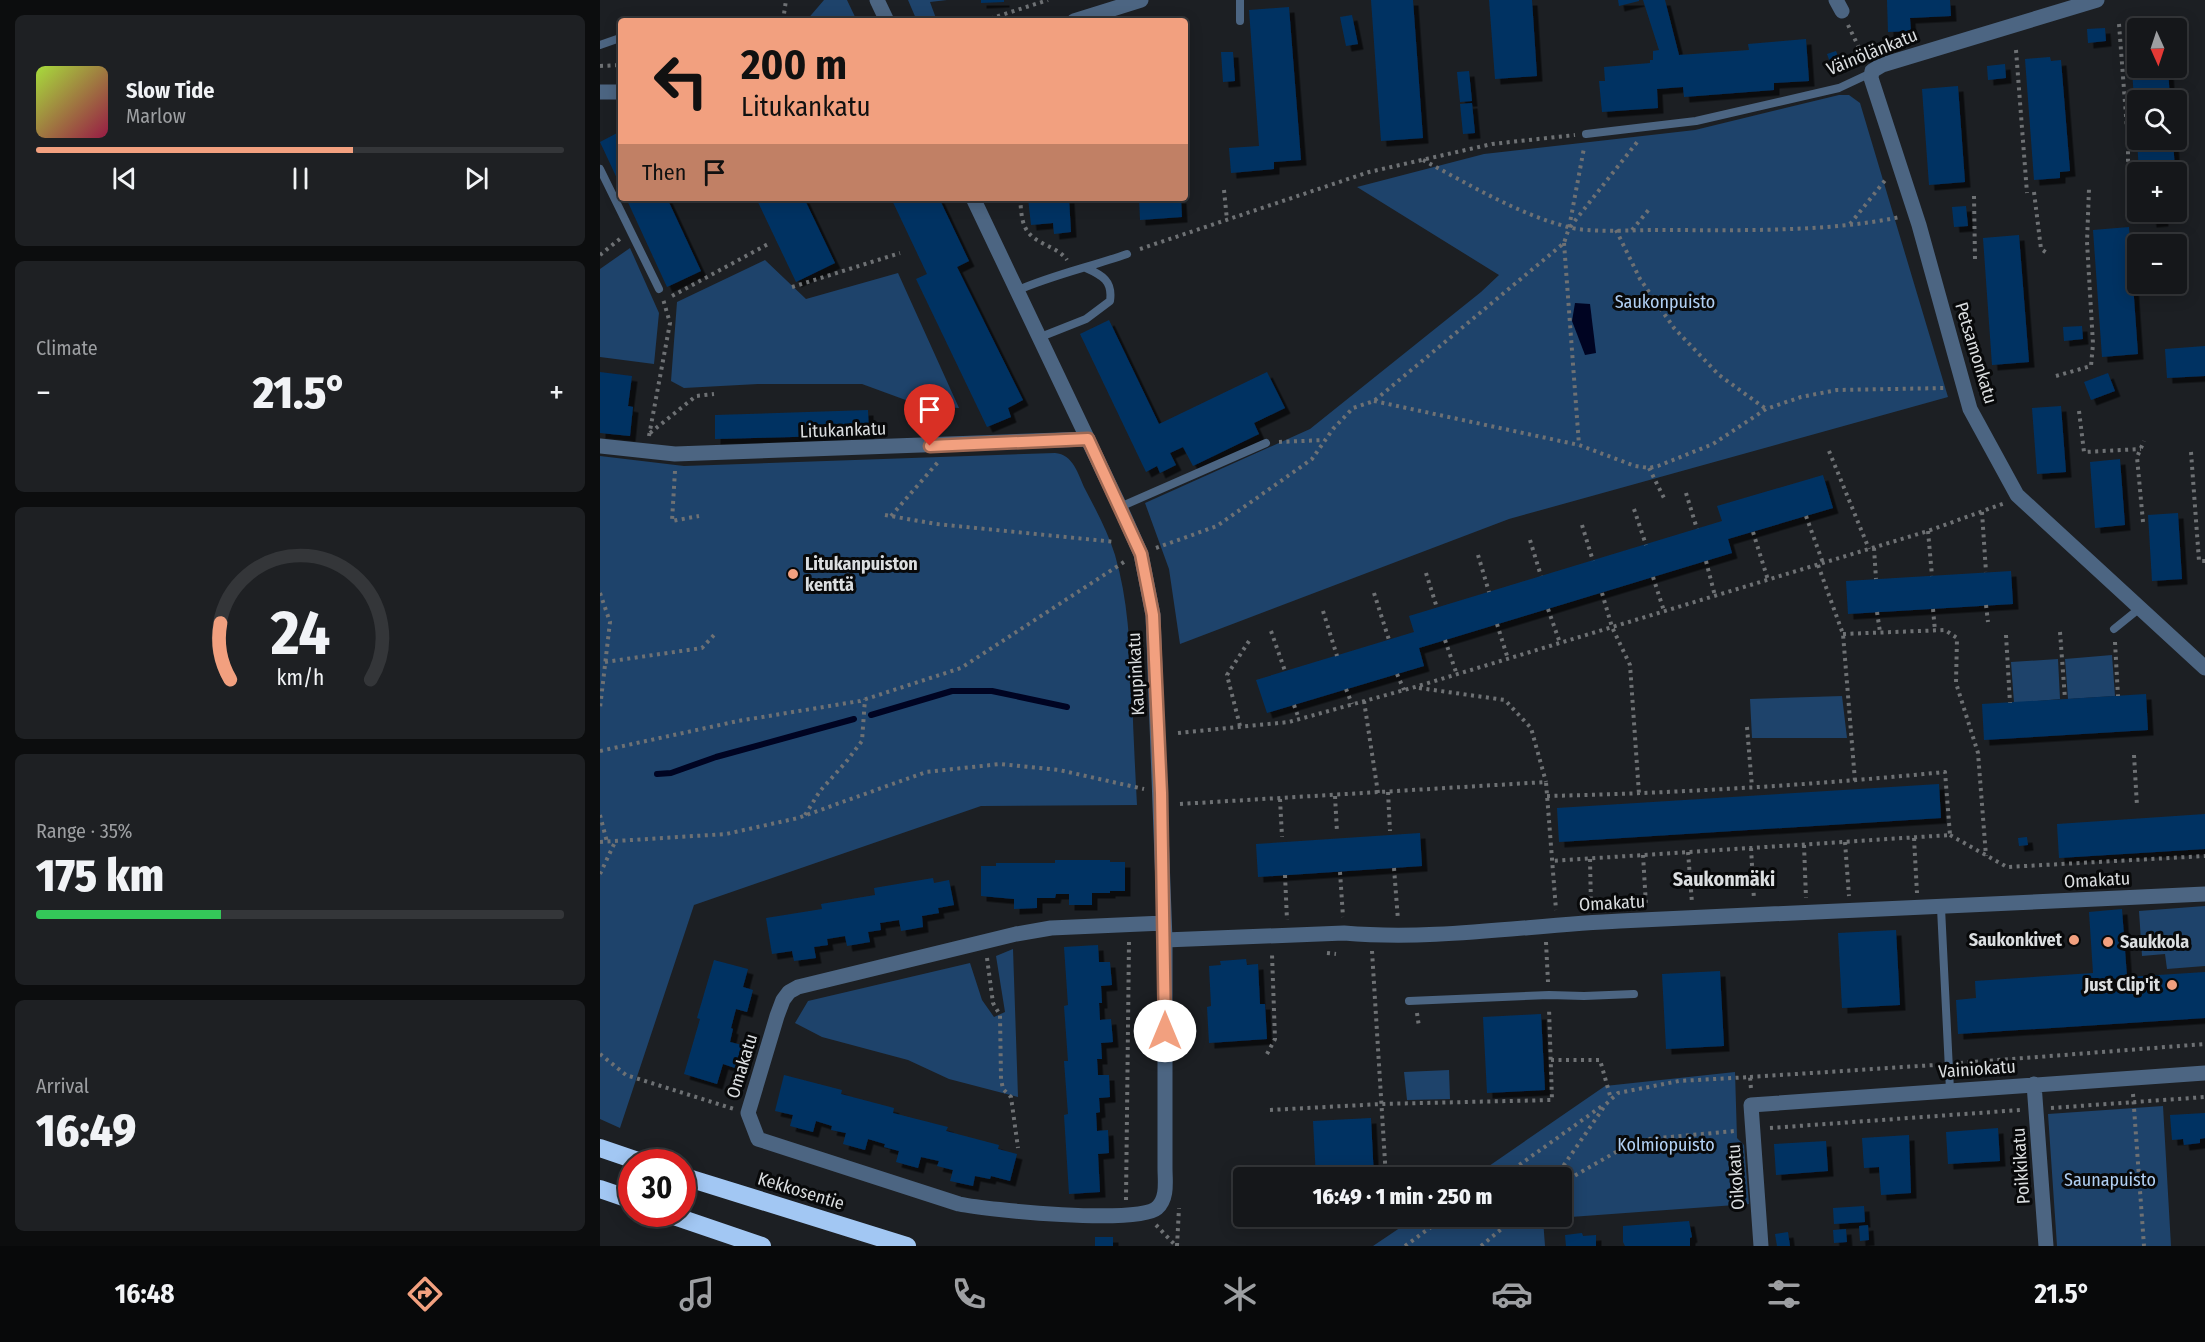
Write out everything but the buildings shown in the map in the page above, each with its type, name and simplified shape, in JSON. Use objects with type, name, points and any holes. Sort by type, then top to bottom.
[{"type":"highway","points":[[600,1148],[618,1154]]},
{"type":"highway","name":"Kekkosentie","points":[[696,1180],[906,1246]]},
{"type":"highway","points":[[600,1189],[618,1195]]},
{"type":"highway","points":[[696,1224],[762,1246]]},
{"type":"street","points":[[877,0],[886,18]]},
{"type":"street","points":[[1084,18],[1141,0]]},
{"type":"street","name":"Väinölänkatu","points":[[1871,74],[1882,65],[2097,0]]},
{"type":"street","name":"Petsamonkatu","points":[[1871,74],[1915,214],[1970,409],[2017,495],[2205,668]]},
{"type":"street","points":[[600,92],[618,92]]},
{"type":"street","name":"Kaupinkatu","points":[[974,201],[1141,554],[1153,615],[1165,940],[1165,1188],[1163,1200],[1156,1209],[1147,1213]]},
{"type":"street","name":"Litukankatu","points":[[600,446],[675,454],[950,446],[1088,439]]},
{"type":"street","name":"Omakatu","points":[[1165,940],[1344,933],[1399,935],[1498,932],[1592,922],[1941,908],[2205,894]]},
{"type":"street","name":"Omakatu","points":[[1147,1213],[1126,1216],[1091,1216],[981,1209],[959,1204],[758,1139],[748,1113],[783,1000],[789,992],[798,987],[1051,928],[1164,923]]},
{"type":"street","name":"Vainiokatu","points":[[1751,1105],[2205,1073]]},
{"type":"street","name":"Poikkikatu","points":[[2034,1084],[2046,1246]]},
{"type":"street","name":"Oikokatu","points":[[1751,1105],[1761,1246]]},
{"type":"lane","points":[[1240,0],[1240,21]]},
{"type":"lane","points":[[600,45],[618,39]]},
{"type":"lane","name":"Väinölänkatu","points":[[1586,134],[1696,121],[1839,88],[1871,74]]},
{"type":"lane","points":[[600,168],[659,289]]},
{"type":"lane","points":[[1016,291],[1055,276],[1127,254]]},
{"type":"lane","points":[[1038,338],[1086,319],[1098,312],[1110,300],[1110,287],[1107,281],[1098,273],[1086,268]]},
{"type":"lane","points":[[1120,507],[1266,443]]},
{"type":"lane","points":[[2114,629],[2140,608]]},
{"type":"lane","points":[[1941,908],[1950,1090]]},
{"type":"lane","points":[[1409,1001],[1634,994]]},
{"type":"path","points":[[783,18],[786,0]]},
{"type":"path","points":[[991,18],[1032,3],[1048,0]]},
{"type":"path","points":[[1839,5],[1871,74]]},
{"type":"path","points":[[2119,24],[2128,162]]},
{"type":"path","points":[[2016,50],[2026,193]]},
{"type":"path","points":[[600,66],[618,65]]},
{"type":"path","points":[[1569,228],[1649,127]]},
{"type":"path","points":[[1127,254],[1369,172],[1492,144],[1586,134],[1569,228],[1564,243],[1579,445]]},
{"type":"path","points":[[1422,160],[1505,203],[1569,228],[1742,230],[1869,224],[1915,214]]},
{"type":"path","points":[[1850,224],[1887,178]]},
{"type":"path","points":[[2056,376],[2091,366],[2093,344],[2087,242],[2089,189]]},
{"type":"path","points":[[1224,190],[1227,220]]},
{"type":"path","points":[[2034,192],[2041,249],[2048,254]]},
{"type":"path","points":[[1974,196],[1975,259]]},
{"type":"path","points":[[1020,201],[1025,228],[1033,238],[1062,253],[1071,266],[1086,268]]},
{"type":"path","points":[[1631,230],[1651,207]]},
{"type":"path","points":[[1616,230],[1640,279],[1674,328],[1719,375],[1766,409]]},
{"type":"path","points":[[600,255],[631,231]]},
{"type":"path","points":[[663,301],[770,243]]},
{"type":"path","points":[[600,751],[738,721],[865,699],[961,669],[1121,562],[1217,526],[1312,459],[1333,429],[1353,408],[1374,401],[1564,243]]},
{"type":"path","points":[[792,287],[900,253]]},
{"type":"path","points":[[646,451],[670,323],[659,289]]},
{"type":"path","points":[[1374,401],[1579,445],[1635,466],[1649,468],[1713,444],[1766,409],[1801,397],[1837,390],[1950,388],[1962,382]]},
{"type":"path","points":[[650,433],[696,396],[714,394]]},
{"type":"path","points":[[2079,411],[2084,452],[2141,449]]},
{"type":"path","points":[[1266,443],[1327,440]]},
{"type":"path","points":[[2143,522],[2137,458],[2144,441]]},
{"type":"path","points":[[891,516],[950,446]]},
{"type":"path","points":[[1829,451],[1871,548],[1876,579]]},
{"type":"path","points":[[2191,452],[2199,561],[2205,561]]},
{"type":"path","points":[[675,454],[672,521],[699,516]]},
{"type":"path","points":[[1649,468],[1665,500]]},
{"type":"path","points":[[1686,494],[1697,529]]},
{"type":"path","points":[[1178,733],[1289,722],[1456,675],[1768,580],[1928,531],[2010,502]]},
{"type":"path","points":[[1634,509],[1646,545]]},
{"type":"path","points":[[1982,512],[1986,572]]},
{"type":"path","points":[[885,515],[936,524],[1115,542]]},
{"type":"path","points":[[1806,516],[1843,634],[1855,781]]},
{"type":"path","points":[[1582,525],[1593,561]]},
{"type":"path","points":[[1753,531],[1768,580]]},
{"type":"path","points":[[1928,531],[1932,576]]},
{"type":"path","points":[[1530,540],[1541,576]]},
{"type":"path","points":[[1478,555],[1489,592]]},
{"type":"path","points":[[1706,561],[1715,596]]},
{"type":"path","points":[[1426,573],[1437,608]]},
{"type":"path","points":[[1653,577],[1664,611]]},
{"type":"path","points":[[600,593],[610,622],[600,708]]},
{"type":"path","points":[[1374,593],[1389,640]]},
{"type":"path","points":[[1602,593],[1612,627],[1630,665],[1638,794]]},
{"type":"path","points":[[1986,606],[1988,622]]},
{"type":"path","points":[[1548,609],[1560,643]]},
{"type":"path","points":[[1933,609],[1935,630]]},
{"type":"path","points":[[1323,611],[1337,656]]},
{"type":"path","points":[[1877,612],[1880,632]]},
{"type":"path","points":[[1497,624],[1508,659]]},
{"type":"path","points":[[2114,629],[2118,696]]},
{"type":"path","points":[[1843,634],[1945,630],[1957,638],[1956,683],[1978,753],[1986,856]]},
{"type":"path","points":[[1271,631],[1285,671]]},
{"type":"path","points":[[2060,632],[2065,699]]},
{"type":"path","points":[[605,662],[702,648],[714,635]]},
{"type":"path","points":[[2006,635],[2010,703]]},
{"type":"path","points":[[1240,726],[1227,675],[1251,638]]},
{"type":"path","points":[[1446,640],[1456,675]]},
{"type":"path","points":[[1397,674],[1404,690]]},
{"type":"path","points":[[1415,687],[1505,700],[1531,728],[1546,782],[1557,926]]},
{"type":"path","points":[[1346,689],[1352,704]]},
{"type":"path","points":[[805,815],[820,791],[862,741],[865,699]]},
{"type":"path","points":[[1364,701],[1378,793]]},
{"type":"path","points":[[1294,705],[1299,719]]},
{"type":"path","points":[[1747,727],[1752,787]]},
{"type":"path","points":[[2134,755],[2137,806]]},
{"type":"path","points":[[600,842],[726,834],[805,815],[926,772],[1000,764],[1059,770],[1161,793]]},
{"type":"path","points":[[1547,796],[1638,794],[1855,781],[1945,772],[1950,835]]},
{"type":"path","points":[[1180,804],[1546,782]]},
{"type":"path","points":[[1388,792],[1390,831]]},
{"type":"path","points":[[1335,795],[1337,832]]},
{"type":"path","points":[[1280,799],[1282,837]]},
{"type":"path","points":[[600,815],[607,842]]},
{"type":"path","points":[[1551,861],[1950,835],[2007,867],[2205,856]]},
{"type":"path","points":[[1914,838],[1918,909]]},
{"type":"path","points":[[600,874],[615,842]]},
{"type":"path","points":[[1845,842],[1850,912]]},
{"type":"path","points":[[1804,845],[1807,914]]},
{"type":"path","points":[[1751,848],[1755,916]]},
{"type":"path","points":[[1688,852],[1693,918]]},
{"type":"path","points":[[1643,855],[1647,920]]},
{"type":"path","points":[[1590,859],[1592,922]]},
{"type":"path","points":[[1394,868],[1399,935]]},
{"type":"path","points":[[1340,872],[1344,933]]},
{"type":"path","points":[[1285,875],[1288,935]]},
{"type":"path","points":[[1126,1216],[1129,924]]},
{"type":"path","points":[[1371,935],[1385,1167]]},
{"type":"path","points":[[985,942],[993,1003],[1000,1015],[1001,1079],[1003,1089],[1011,1097],[1018,1148]]},
{"type":"path","points":[[1270,1110],[1381,1104],[1552,1100],[1547,942],[1538,943]]},
{"type":"path","points":[[1318,952],[1336,954]]},
{"type":"path","points":[[1267,1053],[1275,1039],[1272,954],[1281,953]]},
{"type":"path","points":[[1517,1167],[1618,1093],[1634,1088],[1679,1081],[1949,1064],[2205,1044]]},
{"type":"path","points":[[600,1054],[626,1075],[748,1113]]},
{"type":"path","points":[[1551,1060],[1600,1060],[1611,1099]]},
{"type":"path","points":[[1750,1077],[1751,1105]]},
{"type":"path","points":[[2134,1077],[2132,1103],[2144,1246]]},
{"type":"path","points":[[1572,1178],[1623,1148],[1648,1139],[1753,1129],[2205,1097]]},
{"type":"path","points":[[1562,1167],[1605,1104]]},
{"type":"path","points":[[1147,1213],[1176,1246]]},
{"type":"path","points":[[1405,1246],[1431,1227]]},
{"type":"path","points":[[1481,1246],[1504,1227]]},
{"type":"green space","points":[[824,0],[847,0],[856,18],[809,18]]},
{"type":"green space","points":[[908,0],[947,0],[930,2],[936,18],[916,18]]},
{"type":"green space","name":"Saukonpuisto","points":[[1839,95],[1849,95],[1860,103],[1948,397],[1509,519],[1180,644],[1169,569],[1145,503],[1310,429],[1481,292],[1499,275],[1357,187],[1484,154],[1695,130]]},
{"type":"green space","points":[[630,248],[659,313],[654,364],[600,357],[600,269]]},
{"type":"green space","points":[[765,260],[806,299],[898,273],[959,408],[922,406],[862,384],[758,384],[684,388],[671,381],[677,302]]},
{"type":"green space","points":[[1055,453],[1071,461],[1077,471],[1102,521],[1119,572],[1126,606],[1129,640],[1137,805],[981,806],[694,905],[620,1128],[600,1119],[600,456],[684,466]]},
{"type":"green space","points":[[2112,655],[2115,696],[2068,699],[2065,659]]},
{"type":"green space","points":[[2058,659],[2060,699],[2014,703],[2011,662]]},
{"type":"green space","points":[[1842,696],[1847,738],[1752,738],[1750,699]]},
{"type":"green space","points":[[2205,906],[2205,966],[2167,969],[2165,954],[2142,956],[2139,911]]},
{"type":"green space","points":[[1013,949],[1018,1097],[949,1079],[908,1060],[822,1037],[795,1023],[808,1001],[970,963],[982,1000],[994,1017],[1005,1012],[996,956]]},
{"type":"green space","points":[[1449,1070],[1450,1099],[1407,1100],[1404,1072]]},
{"type":"green space","name":"Kolmiopuisto","points":[[1735,1072],[1737,1138],[1744,1145],[1749,1204],[1572,1217],[1572,1167],[1488,1167],[1605,1086]]},
{"type":"green space","name":"Saunapuisto","points":[[2163,1106],[2171,1246],[2057,1246],[2048,1114]]},
{"type":"green space","name":"Kolmiopuisto","points":[[1401,1227],[1544,1227],[1545,1246],[1373,1246]]},
{"type":"shaded area","points":[[1575,303],[1590,304],[1596,353],[1585,355],[1572,321]]},
{"type":"waterway","points":[[871,715],[952,691],[992,691],[1067,707]]},
{"type":"waterway","points":[[657,774],[671,773],[716,757],[854,719]]},
{"type":"place","name":"Litukanpuiston kenttä","points":[[793,574]]},
{"type":"place","name":"Saukonkivet","points":[[2074,940]]},
{"type":"place","name":"Saukkola","points":[[2108,942]]},
{"type":"place","name":"Just Clip'it","points":[[2172,985]]},
{"type":"district","name":"Saukonmäki","points":[[1724,879]]},
{"type":"route","points":[[930,446],[1088,439],[1141,554],[1153,615],[1161,793],[1165,1031]]}]
